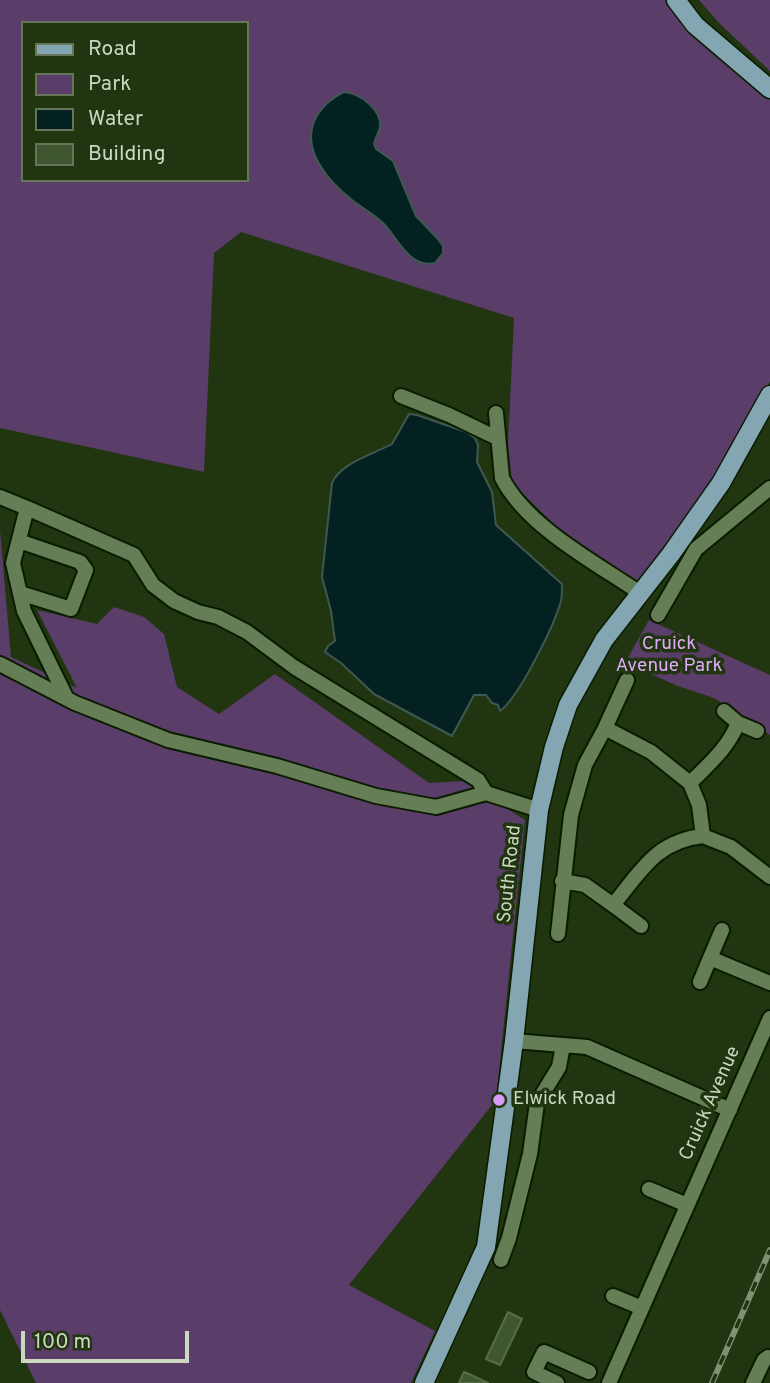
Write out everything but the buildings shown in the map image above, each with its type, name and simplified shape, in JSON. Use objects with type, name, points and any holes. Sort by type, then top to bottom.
[{"type":"main road","points":[[676,0],[695,25],[770,89]]},
{"type":"main road","name":"South Road","points":[[425,1383],[486,1247],[514,1041],[539,810],[554,747],[568,705],[604,640],[721,483],[765,418],[770,395]]},
{"type":"street","points":[[401,396],[497,438]]},
{"type":"street","points":[[496,413],[502,478],[520,505],[547,528],[640,593]]},
{"type":"street","points":[[658,615],[696,549],[770,488]]},
{"type":"street","points":[[0,497],[134,555],[153,584],[174,601],[198,612],[218,617],[247,632],[294,667],[478,780],[486,793]]},
{"type":"street","points":[[27,508],[13,563],[24,611],[67,699]]},
{"type":"street","points":[[19,541],[80,562],[86,570],[71,609],[20,593]]},
{"type":"street","points":[[0,664],[67,699],[168,740],[277,766],[376,796],[436,807],[486,793],[539,810]]},
{"type":"street","points":[[558,934],[571,815],[585,765],[627,680]]},
{"type":"street","points":[[724,711],[738,723],[757,731]]},
{"type":"street","points":[[690,783],[719,755],[732,738],[738,723]]},
{"type":"street","points":[[605,728],[651,752],[690,783],[699,805],[703,836]]},
{"type":"street","points":[[613,905],[653,855],[684,838],[703,836],[731,847],[770,877]]},
{"type":"street","points":[[562,881],[585,885],[640,926]]},
{"type":"street","points":[[700,982],[722,930]]},
{"type":"street","points":[[710,958],[770,983]]},
{"type":"street","name":"Cruick Avenue","points":[[610,1381],[770,1018]]},
{"type":"street","points":[[514,1041],[587,1047],[730,1110]]},
{"type":"street","points":[[501,1260],[530,1154],[537,1103],[559,1067],[563,1045]]},
{"type":"street","points":[[649,1188],[687,1205]]},
{"type":"street","points":[[613,1296],[642,1308]]},
{"type":"street","points":[[557,1383],[534,1373],[544,1352],[589,1372]]},
{"type":"street","points":[[753,1383],[764,1360],[769,1356]]},
{"type":"green space","points":[[0,0],[665,0],[683,26],[770,98],[770,381],[726,460],[639,584],[559,529],[512,483],[508,444],[514,318],[241,232],[214,253],[204,472],[0,428]]},
{"type":"green space","points":[[699,0],[770,0],[770,71],[720,24]]},
{"type":"green space","points":[[0,530],[11,657],[77,688],[37,610],[97,624],[114,607],[144,617],[164,634],[177,687],[219,714],[275,674],[429,783],[464,781],[525,820],[496,1100],[349,1285],[435,1331],[411,1383],[36,1383],[0,1310]]},
{"type":"green space","name":"Cruick Avenue Park","points":[[649,620],[770,675],[770,735],[714,698],[625,663]]},
{"type":"water","points":[[344,92],[363,99],[377,114],[380,127],[374,144],[376,149],[393,161],[416,216],[443,246],[443,253],[435,263],[426,264],[411,257],[383,223],[344,193],[320,166],[312,144],[314,122],[326,104]]},
{"type":"water","points":[[409,414],[466,432],[475,438],[478,445],[477,462],[492,492],[496,525],[562,584],[561,601],[551,627],[517,691],[500,711],[498,705],[492,703],[486,695],[474,695],[452,736],[374,694],[325,652],[335,641],[322,577],[332,483],[342,470],[392,444]]},
{"type":"railway","points":[[712,1383],[770,1250]]},
{"type":"place","name":"Elwick Road","points":[[499,1100]]}]
